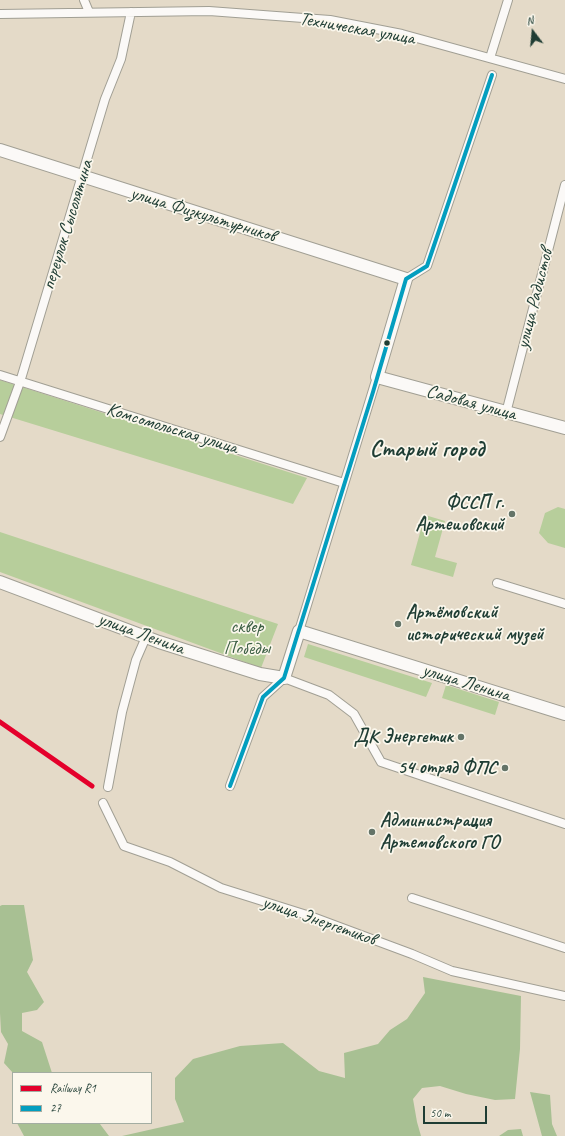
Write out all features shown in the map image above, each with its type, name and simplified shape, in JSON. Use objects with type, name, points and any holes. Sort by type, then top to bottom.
[{"type":"street","points":[[84,0],[89,12]]},
{"type":"street","points":[[490,58],[508,0]]},
{"type":"street","name":"Техническая улица","points":[[0,14],[209,11],[330,20],[402,34],[565,79]]},
{"type":"street","name":"переулок Сысолятина","points":[[0,437],[20,382],[83,177],[105,99],[121,59],[131,12]]},
{"type":"street","points":[[230,786],[263,696],[284,678],[406,279],[427,266],[492,75]]},
{"type":"street","name":"улица Физкультурников","points":[[0,150],[406,279]]},
{"type":"street","name":"улица Радистов","points":[[506,413],[565,185]]},
{"type":"street","name":"Комсомольская улица","points":[[0,375],[344,483]]},
{"type":"street","name":"Садовая улица","points":[[377,377],[565,428]]},
{"type":"street","name":"улица Ленина","points":[[0,582],[146,637],[260,674],[284,678]]},
{"type":"street","points":[[497,583],[565,604]]},
{"type":"street","name":"улица Ленина","points":[[299,631],[565,714]]},
{"type":"street","points":[[108,787],[122,712],[136,660],[146,637]]},
{"type":"street","points":[[284,678],[329,695],[354,714],[381,762],[565,824]]},
{"type":"street","name":"улица Энергетиков","points":[[103,803],[124,846],[170,862],[221,888],[310,916],[412,954],[452,971],[565,996]]},
{"type":"street","points":[[412,898],[565,948]]},
{"type":"green space","points":[[0,380],[307,478],[293,504],[0,414]]},
{"type":"green space","points":[[558,507],[565,509],[565,548],[548,543],[539,533],[545,513]]},
{"type":"green space","points":[[425,515],[445,521],[435,557],[457,563],[453,577],[411,565]]},
{"type":"green space","name":"сквер Победы","points":[[0,532],[278,624],[261,668],[0,572]]},
{"type":"green space","points":[[308,644],[432,683],[426,697],[304,657]]},
{"type":"green space","points":[[446,685],[499,702],[495,715],[442,698]]},
{"type":"green space","points":[[24,905],[33,960],[27,972],[44,1002],[37,1010],[22,1013],[22,1031],[42,1042],[52,1072],[12,1072],[4,1063],[8,1044],[1,1032],[0,906]]},
{"type":"green space","points":[[423,977],[521,996],[520,1049],[515,1099],[495,1100],[466,1094],[440,1086],[422,1088],[413,1099],[421,1136],[122,1136],[184,1122],[175,1099],[175,1078],[193,1059],[240,1046],[283,1043],[319,1071],[345,1078],[344,1053],[378,1044],[390,1030],[407,1019],[425,993]]},
{"type":"green space","points":[[530,1092],[550,1095],[552,1124],[557,1136],[542,1136]]},
{"type":"green space","points":[[18,1124],[100,1124],[109,1136],[24,1136]]},
{"type":"green space","points":[[521,1129],[523,1136],[499,1136],[508,1130]]},
{"type":"rail line","name":"R1","points":[[0,722],[92,786]]},
{"type":"transit line","name":"27","points":[[230,786],[263,697],[284,678],[373,392],[406,279],[427,266],[492,75]]},
{"type":"place","name":"ФССП г. Артеиовский","points":[[512,514]]},
{"type":"place","name":"Артёмовский исторический музей","points":[[398,624]]},
{"type":"place","name":"ДК Энергетик","points":[[461,737]]},
{"type":"place","name":"54 отряд ФПС","points":[[505,768]]},
{"type":"place","name":"Администрация Артемовского ГО","points":[[372,832]]},
{"type":"district","name":"Старый город","points":[[427,450]]}]
